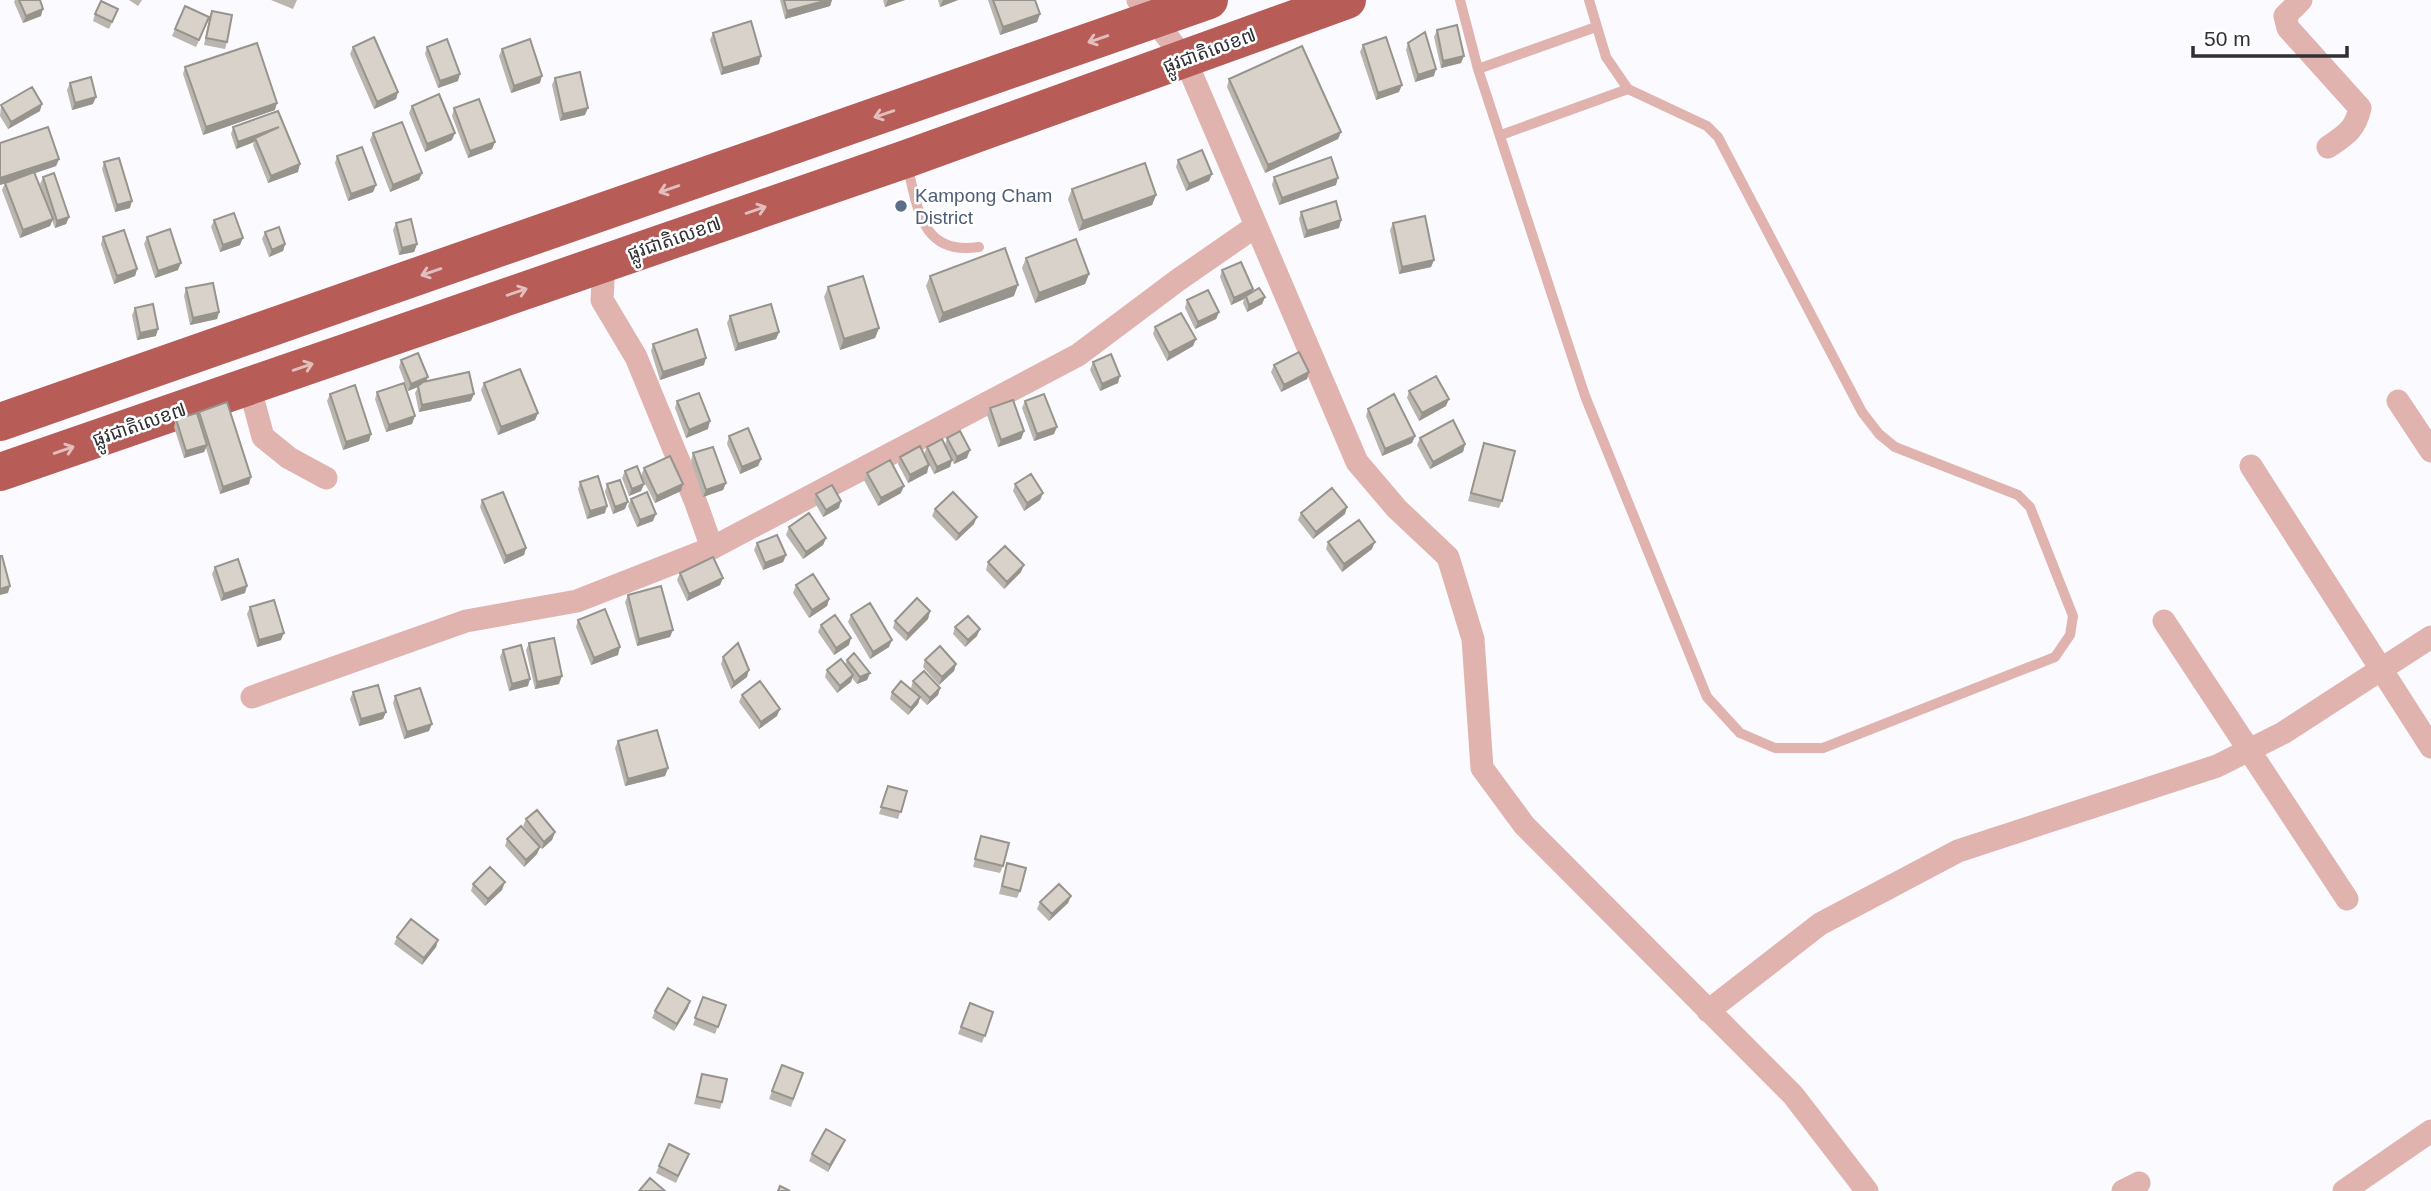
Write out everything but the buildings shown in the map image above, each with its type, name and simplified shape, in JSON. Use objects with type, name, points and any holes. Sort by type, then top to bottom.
[{"type":"highway","points":[[0,422],[1209,0]]},
{"type":"highway","name":"ផ្លូវជាតិលេខ៧","points":[[0,472],[906,159],[1185,59],[1285,11],[1347,0]]},
{"type":"street","points":[[1138,0],[1185,59],[1357,462],[1397,509],[1448,558],[1473,639],[1482,768],[1524,825],[1793,1095],[1867,1191]]},
{"type":"street","points":[[2301,0],[2285,16],[2288,28],[2360,108],[2356,124],[2328,148]]},
{"type":"street","points":[[252,697],[466,621],[577,601],[712,548],[1078,355],[1256,226]]},
{"type":"street","points":[[604,262],[602,300],[636,357],[712,548]]},
{"type":"street","points":[[249,385],[263,436],[289,458],[326,478]]},
{"type":"street","points":[[2398,401],[2431,452]]},
{"type":"street","points":[[2251,466],[2431,747]]},
{"type":"street","points":[[2164,621],[2347,899]]},
{"type":"street","points":[[1708,1011],[1820,924],[1958,851],[2217,766],[2283,733],[2431,637]]},
{"type":"street","points":[[2344,1191],[2427,1141]]},
{"type":"lane","points":[[1460,0],[1478,69],[1585,396],[1707,697],[1740,733],[1775,748],[1823,748],[2055,656],[2070,635],[2073,616],[2030,507],[2018,495],[1895,447],[1879,434],[1862,412],[1718,137],[1707,126],[1628,89],[1606,58],[1589,0]]},
{"type":"lane","points":[[1478,69],[1596,27]]},
{"type":"lane","points":[[1501,135],[1628,89]]},
{"type":"lane","points":[[906,159],[920,219],[932,234],[945,244],[964,250],[979,247]]},
{"type":"place","name":"Kampong Cham District","points":[[901,206]]}]
